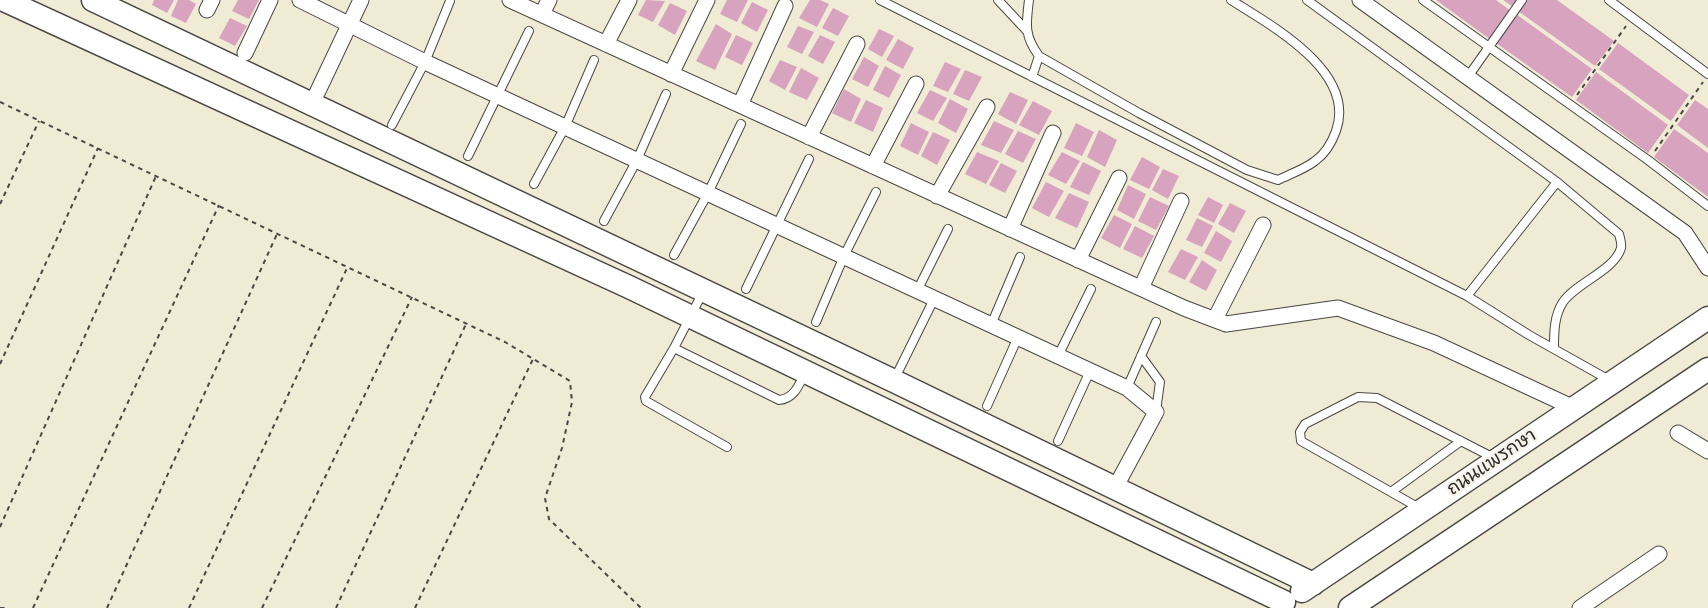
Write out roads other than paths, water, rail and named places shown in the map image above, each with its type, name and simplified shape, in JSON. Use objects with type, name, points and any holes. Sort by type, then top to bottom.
[{"type":"street","points":[[4,0],[688,318],[1280,605]]},
{"type":"street","points":[[93,0],[894,381],[1313,584]]},
{"type":"street","points":[[245,53],[270,0]]},
{"type":"street","points":[[300,0],[425,62],[1127,388],[1156,412],[1115,488]]},
{"type":"street","points":[[318,93],[361,0]]},
{"type":"street","points":[[510,0],[1184,308],[1226,324],[1338,308],[1434,343],[1574,408]]},
{"type":"street","points":[[542,15],[549,0]]},
{"type":"street","points":[[606,44],[629,0]]},
{"type":"street","points":[[671,74],[707,0]]},
{"type":"street","points":[[1360,0],[1685,233],[1708,268]]},
{"type":"street","points":[[740,105],[785,6]]},
{"type":"street","points":[[809,137],[857,44]]},
{"type":"street","points":[[873,166],[916,84]]},
{"type":"street","points":[[937,196],[987,107]]},
{"type":"street","points":[[1010,229],[1053,133]]},
{"type":"street","points":[[1078,260],[1119,178]]},
{"type":"street","points":[[1141,288],[1182,201]]},
{"type":"street","points":[[1215,319],[1263,225]]},
{"type":"street","name":"ถนนแพรกษา","points":[[1280,605],[1708,318]]},
{"type":"street","points":[[1360,605],[1708,369]]},
{"type":"street","points":[[1678,434],[1708,451]]},
{"type":"street","points":[[1580,608],[1659,554]]},
{"type":"lane","points":[[880,0],[1467,296],[1529,335],[1612,382]]},
{"type":"lane","points":[[998,0],[1027,31]]},
{"type":"lane","points":[[1029,0],[1027,31],[1030,44],[1039,56],[1139,113],[1247,170],[1278,180],[1316,161],[1332,141],[1340,118],[1336,93],[1321,67],[1291,39],[1231,0]]},
{"type":"lane","points":[[1307,0],[1557,182],[1619,234],[1621,247],[1614,260],[1582,284],[1563,303],[1554,325],[1554,348]]},
{"type":"lane","points":[[1424,0],[1648,160],[1708,206]]},
{"type":"lane","points":[[1467,78],[1522,0]]},
{"type":"lane","points":[[1609,0],[1708,74]]},
{"type":"lane","points":[[392,125],[425,62],[450,1]]},
{"type":"lane","points":[[468,156],[529,31]]},
{"type":"lane","points":[[1032,77],[1039,56]]},
{"type":"lane","points":[[534,184],[565,127],[594,60]]},
{"type":"lane","points":[[604,221],[637,160],[666,94]]},
{"type":"lane","points":[[674,255],[708,194],[741,124]]},
{"type":"lane","points":[[746,289],[809,159]]},
{"type":"lane","points":[[1467,296],[1557,182]]},
{"type":"lane","points":[[816,322],[844,256],[876,192]]},
{"type":"lane","points":[[917,291],[948,229]]},
{"type":"lane","points":[[991,325],[1020,257]]},
{"type":"lane","points":[[1058,356],[1091,289]]},
{"type":"lane","points":[[703,291],[674,348],[645,397],[646,401],[727,447]]},
{"type":"lane","points":[[894,381],[934,298]]},
{"type":"lane","points":[[1127,388],[1156,322]]},
{"type":"lane","points":[[987,406],[1018,337]]},
{"type":"lane","points":[[674,348],[779,400],[787,400],[793,395],[804,375]]},
{"type":"lane","points":[[1141,356],[1160,382],[1156,412]]},
{"type":"lane","points":[[1058,441],[1090,371]]},
{"type":"lane","points":[[1422,509],[1301,441],[1300,432],[1305,424],[1358,397],[1377,398],[1497,459]]},
{"type":"lane","points":[[1391,492],[1461,441]]}]
